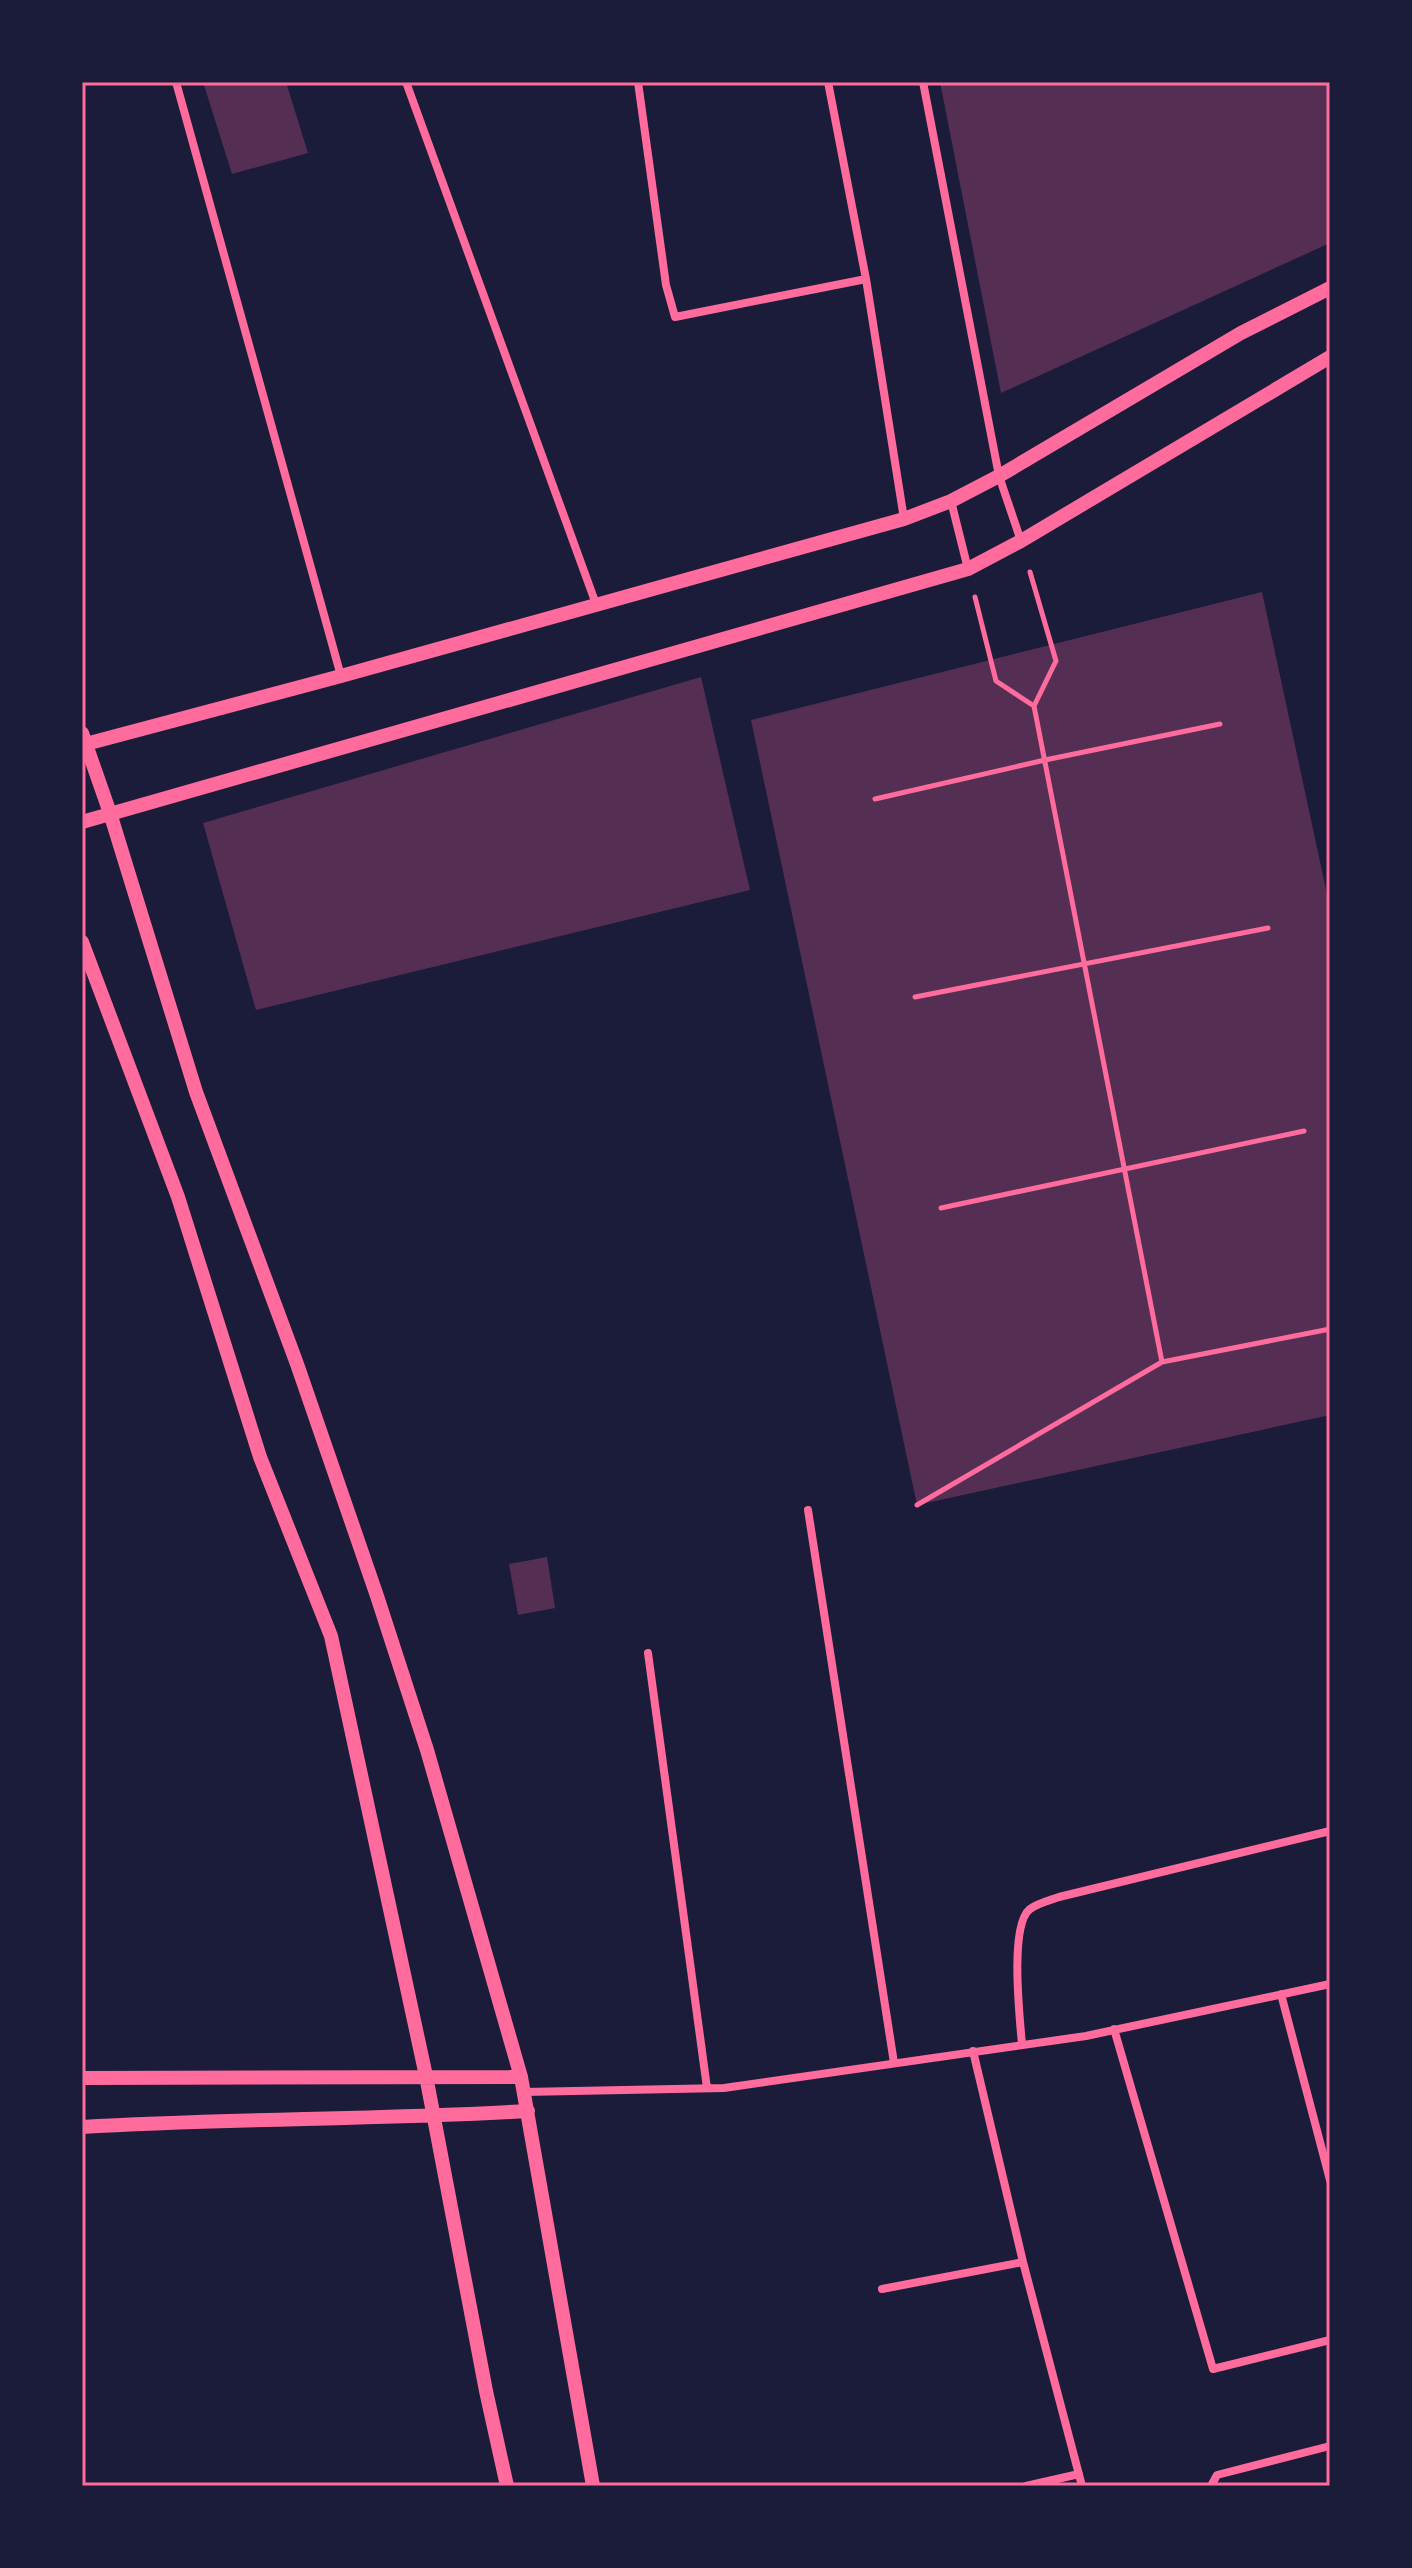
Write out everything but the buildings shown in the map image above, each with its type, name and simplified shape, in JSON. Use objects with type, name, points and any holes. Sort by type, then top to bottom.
[{"type":"street","points":[[176,82],[341,676]]},
{"type":"street","points":[[406,82],[596,604]]},
{"type":"street","points":[[638,82],[666,285],[675,317],[866,279]]},
{"type":"street","points":[[828,82],[866,279],[904,519]]},
{"type":"street","points":[[923,82],[999,476],[1021,541]]},
{"type":"street","points":[[593,2486],[523,2085],[427,1750],[297,1364],[196,1092],[110,813],[83,740],[341,676],[904,519],[951,501],[999,476],[1241,333],[1330,288]]},
{"type":"street","points":[[82,822],[968,569],[1021,541],[1330,357]]},
{"type":"street","points":[[951,501],[968,569]]},
{"type":"street","points":[[82,942],[178,1197],[260,1457],[331,1636],[426,2076],[507,2486]]},
{"type":"street","points":[[808,1510],[894,2063]]},
{"type":"street","points":[[648,1653],[707,2088]]},
{"type":"street","points":[[1022,2045],[1018,1998],[1019,1925],[1029,1910],[1059,1897],[1330,1831]]},
{"type":"street","points":[[82,2078],[426,2076],[523,2085],[724,2088],[1022,2045],[1330,1984]]},
{"type":"street","points":[[1281,1994],[1330,2180]]},
{"type":"street","points":[[1114,2029],[1213,2369],[1330,2340]]},
{"type":"street","points":[[973,2051],[1023,2262],[1082,2486]]},
{"type":"street","points":[[82,2127],[434,2117],[528,2111]]},
{"type":"street","points":[[882,2289],[1023,2262]]},
{"type":"street","points":[[1211,2486],[1217,2475],[1330,2446]]},
{"type":"street","points":[[1026,2486],[1079,2474]]},
{"type":"path","points":[[1021,541],[1056,661],[1034,706],[1162,1362]]},
{"type":"path","points":[[968,569],[996,681],[1034,706]]},
{"type":"path","points":[[875,799],[1220,724]]},
{"type":"path","points":[[915,997],[1268,928]]},
{"type":"path","points":[[941,1208],[1304,1131]]},
{"type":"path","points":[[917,1505],[1162,1362],[1330,1329]]}]
